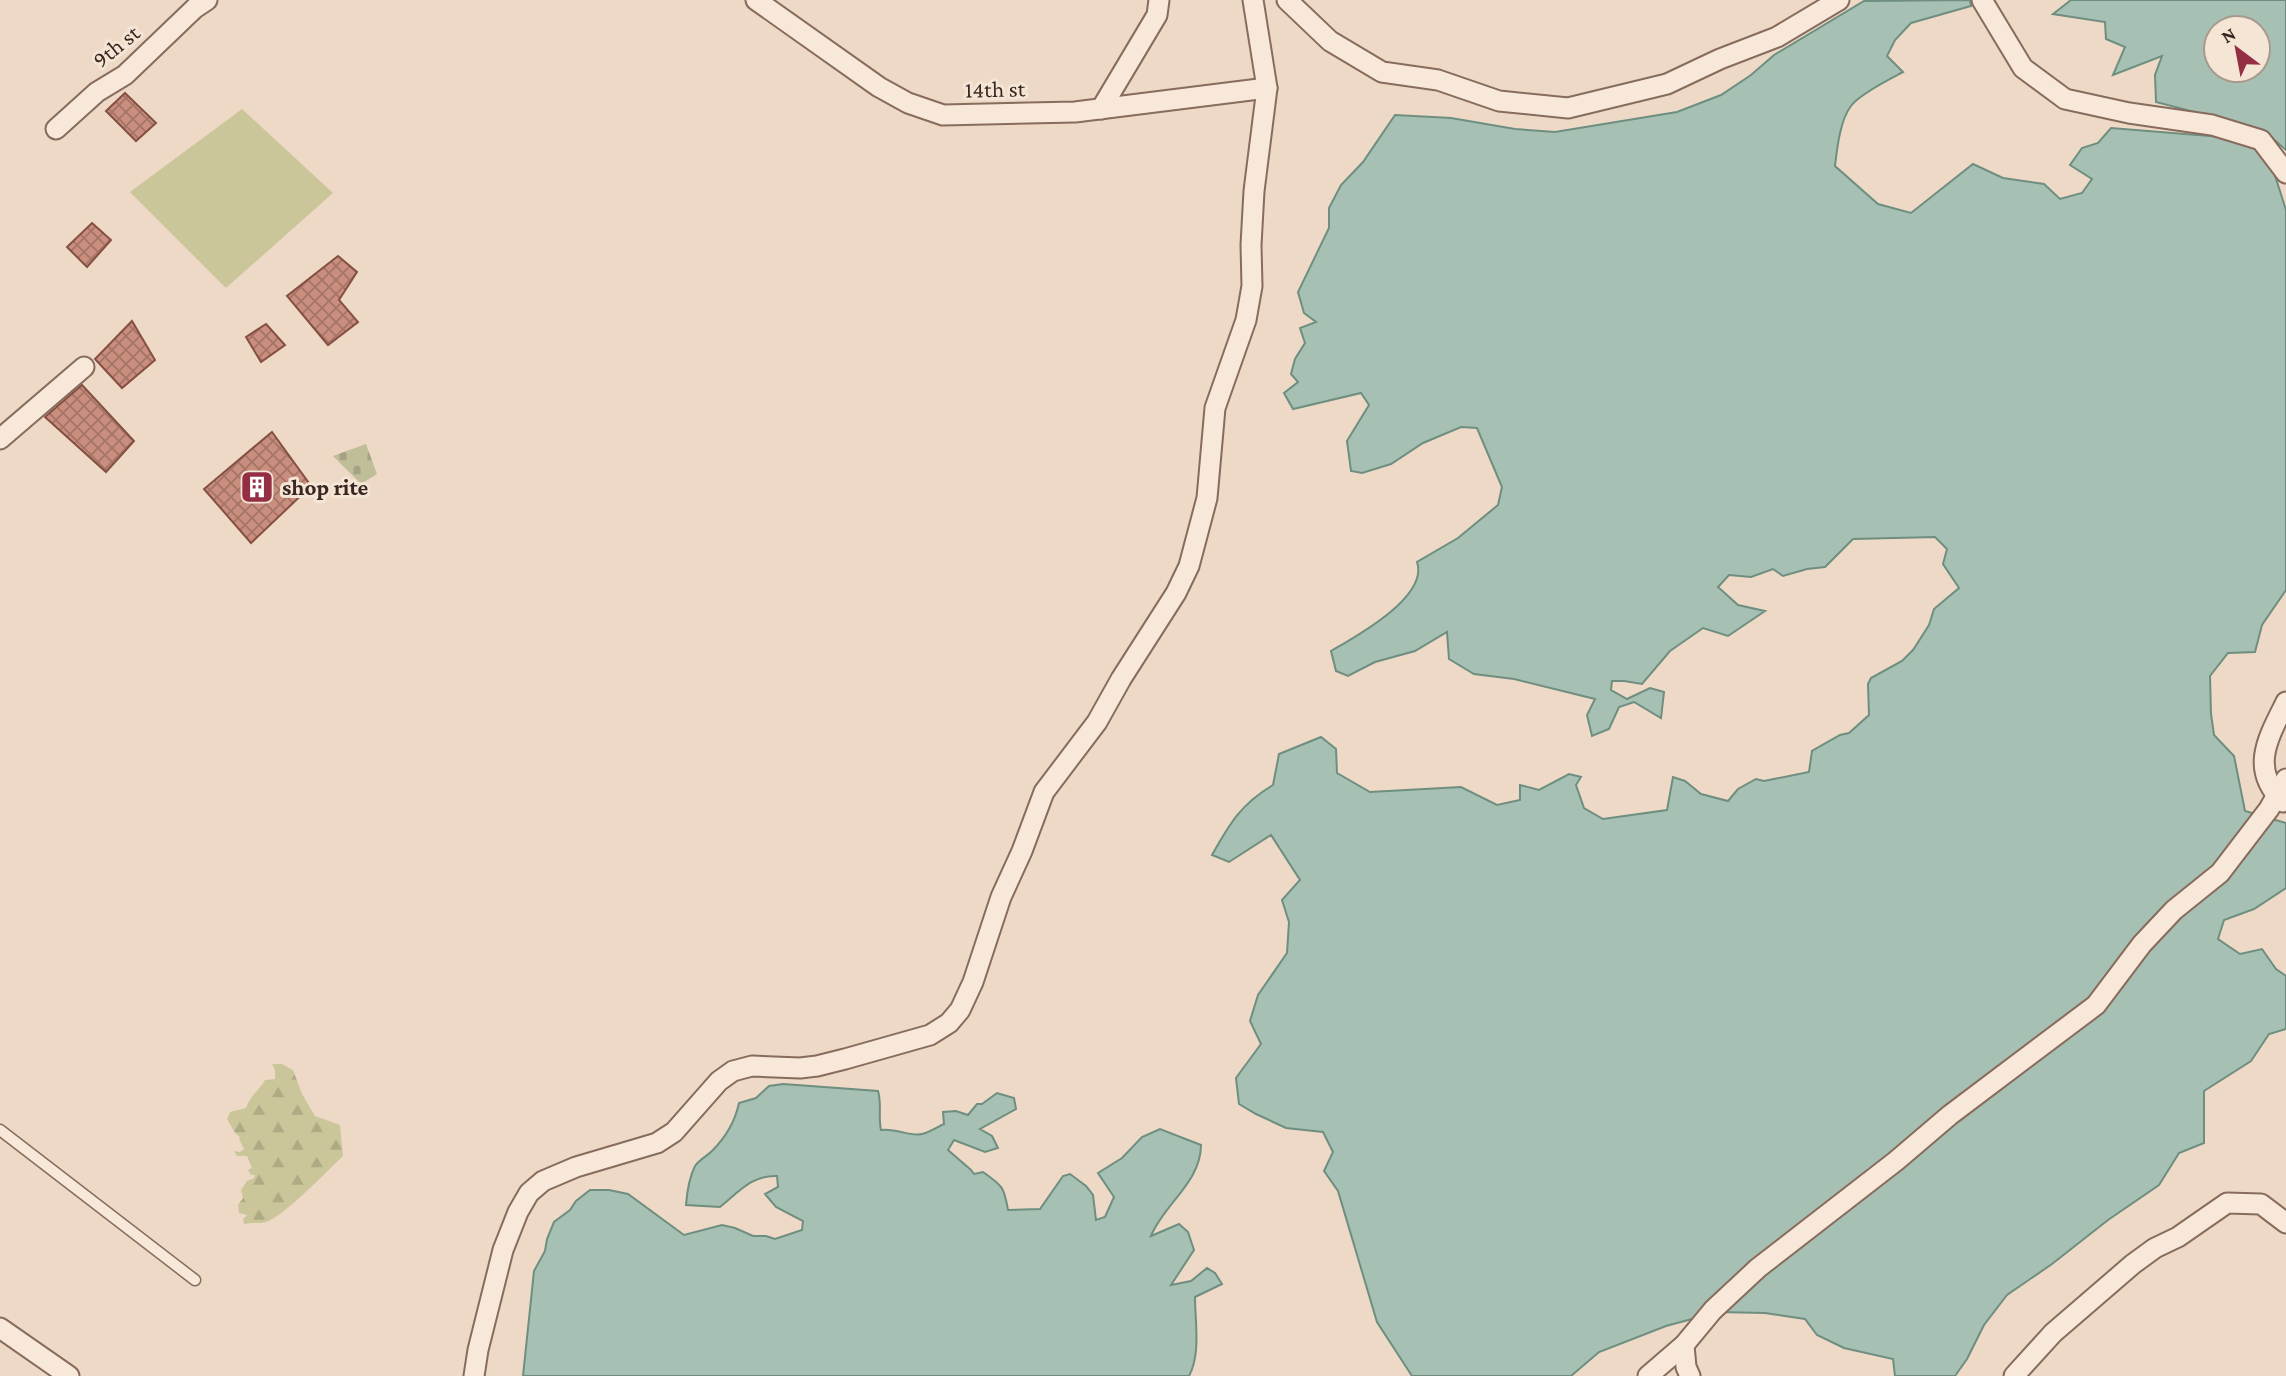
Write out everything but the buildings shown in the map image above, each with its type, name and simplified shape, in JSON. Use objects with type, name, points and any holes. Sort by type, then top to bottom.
[{"type":"street","name":"9th st","points":[[56,129],[97,92],[125,75],[195,8],[207,0]]},
{"type":"street","name":"14th st","points":[[756,0],[879,87],[908,103],[943,115],[1075,113],[1267,88]]},
{"type":"street","points":[[1101,109],[1157,15],[1159,0]]},
{"type":"street","points":[[474,1376],[503,1250],[528,1193],[543,1181],[576,1167],[657,1143],[674,1132],[719,1081],[733,1071],[752,1066],[817,1066],[845,1059],[930,1035],[949,1023],[960,1010],[973,982],[1001,897],[1045,792],[1097,722],[1176,593],[1189,566],[1207,498],[1215,408],[1246,320],[1252,286],[1254,191],[1267,88],[1253,0]]},
{"type":"street","points":[[1287,0],[1330,41],[1382,72],[1438,80],[1499,101],[1568,108],[1667,84],[1720,59],[1777,37],[1839,0]]},
{"type":"street","points":[[1982,0],[2023,68],[2065,99],[2129,113],[2212,125],[2261,140],[2286,173]]},
{"type":"street","points":[[0,439],[84,367]]},
{"type":"street","points":[[2281,801],[2266,781],[2263,752],[2286,702]]},
{"type":"street","points":[[1648,1376],[1684,1345],[1713,1310],[1758,1268],[1896,1161],[1950,1115],[2095,1005],[2142,944],[2174,910],[2220,873],[2269,809],[2281,801],[2286,779]]},
{"type":"street","points":[[2014,1376],[2053,1333],[2133,1264],[2227,1203],[2261,1204],[2286,1223]]},
{"type":"street","points":[[0,1328],[69,1376]]},
{"type":"street","points":[[1684,1345],[1686,1367],[1690,1376]]},
{"type":"lane","points":[[0,1130],[195,1280]]},
{"type":"green space","points":[[242,109],[333,193],[226,288],[130,192]]},
{"type":"green space","points":[[366,444],[377,474],[361,484],[333,456]]},
{"type":"green space","points":[[272,1064],[282,1064],[293,1070],[302,1094],[315,1116],[340,1125],[343,1156],[294,1203],[274,1218],[263,1223],[244,1224],[243,1219],[247,1215],[239,1213],[238,1205],[243,1198],[241,1190],[255,1175],[251,1175],[248,1170],[252,1168],[247,1156],[237,1156],[234,1151],[240,1152],[244,1149],[240,1137],[227,1119],[230,1112],[246,1108],[265,1080],[275,1079]]},
{"type":"shaded area","points":[[1970,0],[1971,6],[1911,23],[1895,40],[1887,56],[1903,72],[1855,101],[1847,112],[1835,166],[1878,204],[1911,213],[1973,164],[2003,178],[2044,184],[2060,199],[2082,193],[2092,179],[2070,165],[2082,148],[2098,143],[2111,128],[2247,139],[2271,163],[2286,210],[2286,590],[2262,625],[2255,652],[2228,653],[2210,676],[2214,735],[2234,756],[2245,811],[2286,823],[2286,888],[2254,909],[2224,920],[2218,939],[2240,954],[2262,949],[2276,969],[2286,976],[2286,1029],[2269,1034],[2251,1061],[2204,1091],[2204,1143],[2179,1153],[2159,1185],[2007,1295],[1984,1325],[1955,1376],[1895,1376],[1893,1359],[1844,1348],[1817,1335],[1805,1319],[1765,1313],[1718,1312],[1666,1326],[1599,1352],[1571,1376],[1412,1376],[1377,1322],[1338,1191],[1324,1171],[1333,1152],[1323,1132],[1286,1128],[1239,1104],[1236,1078],[1261,1044],[1250,1021],[1258,995],[1287,953],[1289,922],[1282,900],[1300,880],[1271,835],[1229,862],[1212,855],[1237,815],[1252,799],[1273,785],[1279,754],[1321,737],[1336,749],[1337,773],[1370,792],[1461,787],[1497,805],[1520,800],[1520,785],[1539,790],[1569,774],[1581,777],[1576,785],[1584,808],[1603,819],[1667,810],[1673,777],[1685,781],[1701,794],[1728,801],[1738,789],[1756,779],[1764,781],[1809,772],[1812,751],[1840,735],[1849,733],[1869,715],[1868,684],[1871,678],[1902,661],[1913,650],[1929,625],[1934,609],[1959,588],[1943,564],[1947,549],[1935,537],[1853,539],[1825,567],[1783,576],[1773,569],[1751,577],[1729,575],[1718,587],[1738,605],[1765,611],[1728,636],[1703,628],[1670,651],[1642,684],[1612,681],[1611,690],[1627,699],[1650,688],[1664,692],[1661,718],[1634,702],[1619,707],[1609,729],[1592,736],[1587,715],[1595,699],[1514,679],[1474,674],[1449,659],[1447,632],[1415,651],[1375,662],[1348,676],[1336,671],[1331,651],[1372,626],[1401,602],[1412,589],[1418,575],[1417,562],[1458,538],[1498,505],[1502,487],[1477,428],[1461,427],[1423,443],[1391,464],[1362,473],[1351,471],[1347,441],[1369,405],[1361,393],[1293,409],[1284,393],[1298,382],[1291,374],[1295,359],[1305,343],[1300,328],[1316,322],[1304,313],[1298,292],[1329,228],[1329,208],[1341,185],[1363,162],[1395,115],[1451,118],[1515,129],[1555,132],[1677,112],[1721,95],[1751,75],[1774,55],[1864,1]]},
{"type":"shaded area","points":[[2071,0],[2286,0],[2286,150],[2263,130],[2156,102],[2155,75],[2162,56],[2113,75],[2125,47],[2106,39],[2105,22],[2053,14]]},
{"type":"shaded area","points":[[783,1084],[878,1091],[881,1130],[917,1135],[944,1124],[943,1112],[956,1111],[968,1115],[977,1104],[982,1104],[997,1093],[1014,1098],[1016,1109],[980,1129],[992,1136],[998,1148],[985,1152],[954,1140],[948,1150],[974,1174],[983,1172],[999,1184],[1004,1192],[1008,1210],[1040,1209],[1063,1176],[1070,1174],[1093,1195],[1096,1220],[1105,1217],[1114,1197],[1098,1173],[1122,1158],[1142,1137],[1160,1129],[1201,1145],[1199,1158],[1189,1182],[1164,1213],[1151,1236],[1179,1224],[1188,1232],[1194,1250],[1171,1285],[1191,1281],[1207,1268],[1215,1273],[1222,1284],[1195,1297],[1196,1348],[1189,1376],[523,1376],[534,1271],[545,1251],[554,1222],[590,1190],[628,1194],[684,1235],[722,1225],[753,1236],[775,1239],[802,1230],[803,1221],[776,1207],[765,1194],[778,1187],[777,1176],[768,1176],[752,1182],[720,1207],[686,1205],[695,1166],[726,1135],[739,1103],[756,1098],[769,1086]]},
{"type":"place","name":"shop rite","points":[[257,487]]}]
